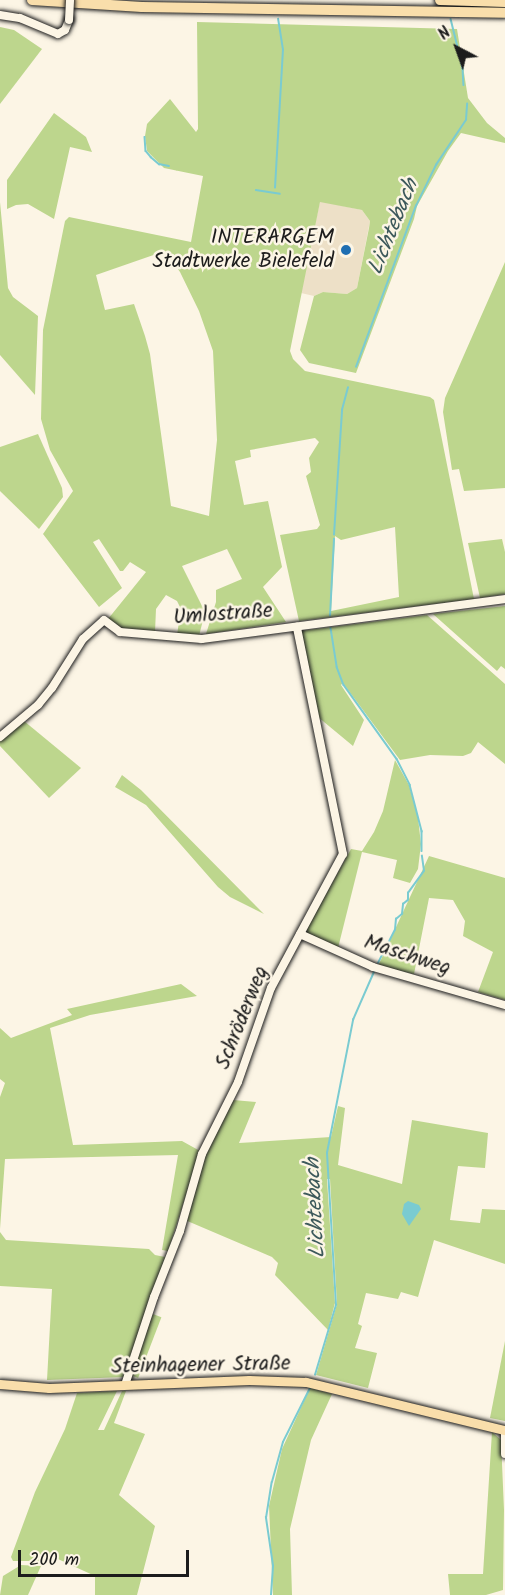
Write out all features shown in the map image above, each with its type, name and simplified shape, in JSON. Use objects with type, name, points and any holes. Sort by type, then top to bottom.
[{"type":"highway","points":[[32,0],[142,7],[442,3],[505,13]]},
{"type":"highway","points":[[456,5],[505,2]]},
{"type":"main road","name":"Steinhagener Straße","points":[[0,1384],[49,1388],[249,1380],[306,1382],[505,1430]]},
{"type":"street","points":[[0,15],[20,18],[57,34],[65,30],[69,20],[70,0]]},
{"type":"street","name":"Umlostraße","points":[[0,737],[38,705],[52,688],[83,639],[104,620],[120,632],[202,639],[505,599]]},
{"type":"street","name":"Schröderweg","points":[[124,1385],[153,1297],[180,1231],[202,1154],[238,1082],[271,988],[343,854],[297,627]]},
{"type":"street","name":"Maschweg","points":[[300,934],[373,967],[505,1005]]},
{"type":"street","points":[[505,1434],[505,1454]]},
{"type":"shaded area","points":[[320,201],[362,210],[370,221],[357,288],[347,294],[323,292],[314,296],[301,293]]},
{"type":"green space","points":[[197,22],[457,29],[468,98],[487,123],[505,138],[505,143],[461,133],[448,151],[417,206],[356,373],[309,363],[300,350],[314,296],[323,292],[347,294],[357,288],[370,221],[362,210],[320,202],[290,351],[293,359],[305,371],[430,397],[434,400],[474,599],[299,621],[280,535],[317,529],[320,525],[306,476],[311,472],[309,458],[319,442],[315,438],[250,450],[251,457],[235,461],[244,505],[268,501],[282,567],[263,587],[286,622],[206,634],[216,602],[216,590],[242,579],[227,549],[182,566],[205,612],[199,636],[177,635],[181,609],[177,601],[166,595],[156,609],[155,632],[125,630],[108,619],[146,572],[130,562],[123,571],[120,571],[99,539],[93,542],[122,588],[99,607],[43,534],[73,491],[50,450],[41,419],[43,330],[65,221],[69,217],[191,242],[203,176],[164,168],[147,151],[145,136],[147,124],[170,99],[196,132],[198,129]],"holes":[[[165,251],[180,272],[199,311],[213,351],[217,440],[209,516],[171,506],[150,354],[145,336],[134,304],[105,310],[96,275]],[[395,527],[399,597],[331,611],[335,536],[341,540]]]},
{"type":"green space","points":[[0,27],[14,30],[42,49],[0,104]]},
{"type":"green space","points":[[54,113],[86,137],[92,152],[70,147],[54,219],[28,204],[16,205],[7,209],[7,180]]},
{"type":"green space","points":[[0,202],[8,288],[13,297],[38,316],[35,395],[0,355]]},
{"type":"green space","points":[[505,262],[505,488],[464,491],[459,469],[452,470],[443,412],[445,398]]},
{"type":"green space","points":[[38,434],[62,488],[63,497],[39,529],[0,491],[0,447]]},
{"type":"green space","points":[[502,539],[505,552],[505,594],[480,598],[468,543]]},
{"type":"green space","points":[[505,606],[505,669],[501,666],[497,671],[433,614]]},
{"type":"green space","points":[[427,615],[505,684],[505,764],[478,742],[471,753],[463,756],[430,755],[400,760],[343,683],[341,685],[364,720],[353,746],[318,717],[300,631]]},
{"type":"green space","points":[[24,721],[81,768],[49,798],[0,746],[0,740]]},
{"type":"green space","points":[[395,760],[409,785],[418,818],[421,844],[418,869],[410,883],[393,878],[397,860],[362,852],[338,948],[307,934],[306,930],[351,849],[362,851],[374,832],[383,811]]},
{"type":"green space","points":[[122,775],[141,790],[264,914],[230,897],[218,887],[146,805],[115,787]]},
{"type":"green space","points":[[429,856],[505,878],[505,1000],[478,992],[493,952],[463,936],[465,921],[453,900],[429,898],[414,974],[378,966]]},
{"type":"green space","points":[[181,984],[197,996],[90,1015],[50,1028],[73,1145],[182,1141],[200,1151],[168,1251],[162,1250],[178,1155],[5,1159],[0,1229],[0,1097],[5,1083],[0,1079],[0,1028],[11,1038],[72,1015],[67,1009]]},
{"type":"green space","points":[[233,1100],[256,1102],[239,1143],[331,1137],[338,1106],[345,1108],[338,1165],[402,1184],[412,1120],[488,1133],[485,1168],[458,1166],[450,1220],[480,1223],[482,1209],[505,1210],[505,1264],[434,1240],[418,1297],[401,1292],[398,1299],[366,1293],[358,1324],[362,1326],[355,1348],[377,1353],[368,1388],[316,1375],[337,1304],[330,1179],[327,1179],[335,1303],[328,1330],[275,1275],[278,1263],[272,1257],[185,1220],[205,1157]]},
{"type":"green space","points":[[0,1232],[6,1240],[149,1249],[155,1255],[165,1257],[125,1377],[47,1380],[52,1289],[0,1286]]},
{"type":"green space","points":[[153,1314],[161,1317],[138,1378],[130,1375]]},
{"type":"green space","points":[[505,1341],[505,1421],[490,1418]]},
{"type":"green space","points":[[310,1388],[332,1394],[311,1440],[290,1529],[292,1595],[273,1595],[269,1506],[282,1449]]},
{"type":"green space","points":[[117,1391],[98,1430],[104,1430],[122,1391],[126,1391],[114,1423],[145,1434],[119,1495],[155,1526],[137,1595],[95,1595],[95,1576],[47,1554],[44,1561],[13,1561],[11,1557],[35,1492],[65,1429],[77,1393]]},
{"type":"green space","points":[[492,1432],[501,1440],[504,1510],[503,1590],[486,1595],[450,1595],[448,1574],[483,1574]]},
{"type":"green space","points":[[21,1565],[41,1566],[28,1595],[0,1595],[3,1576]]},
{"type":"water","points":[[408,1201],[419,1205],[421,1209],[409,1226],[402,1214],[404,1204]]},
{"type":"waterway","points":[[275,188],[283,50],[278,19]]},
{"type":"waterway","name":"Lichtebach","points":[[451,19],[463,68],[464,85]]},
{"type":"waterway","name":"Lichtebach","points":[[356,367],[416,206],[436,165],[466,120],[467,104]]},
{"type":"waterway","points":[[145,137],[146,151],[159,164],[169,166]]},
{"type":"waterway","points":[[256,190],[280,194]]},
{"type":"waterway","name":"Lichtebach","points":[[334,535],[342,410],[348,388]]},
{"type":"waterway","name":"Lichtebach","points":[[330,616],[334,539]]},
{"type":"waterway","name":"Lichtebach","points":[[331,628],[337,667],[344,685],[397,759],[410,785],[422,831],[422,851]]},
{"type":"waterway","name":"Lichtebach","points":[[378,963],[395,930],[396,919],[402,914],[403,904],[408,900],[408,893],[424,871],[422,856]]},
{"type":"waterway","name":"Lichtebach","points":[[315,1375],[336,1305],[327,1153],[353,1020],[374,972]]},
{"type":"waterway","name":"Lichtebach","points":[[271,1595],[273,1566],[266,1518],[272,1482],[283,1442],[310,1388]]},
{"type":"place","name":"INTERARGEM Stadtwerke Bielefeld","points":[[346,250]]}]
